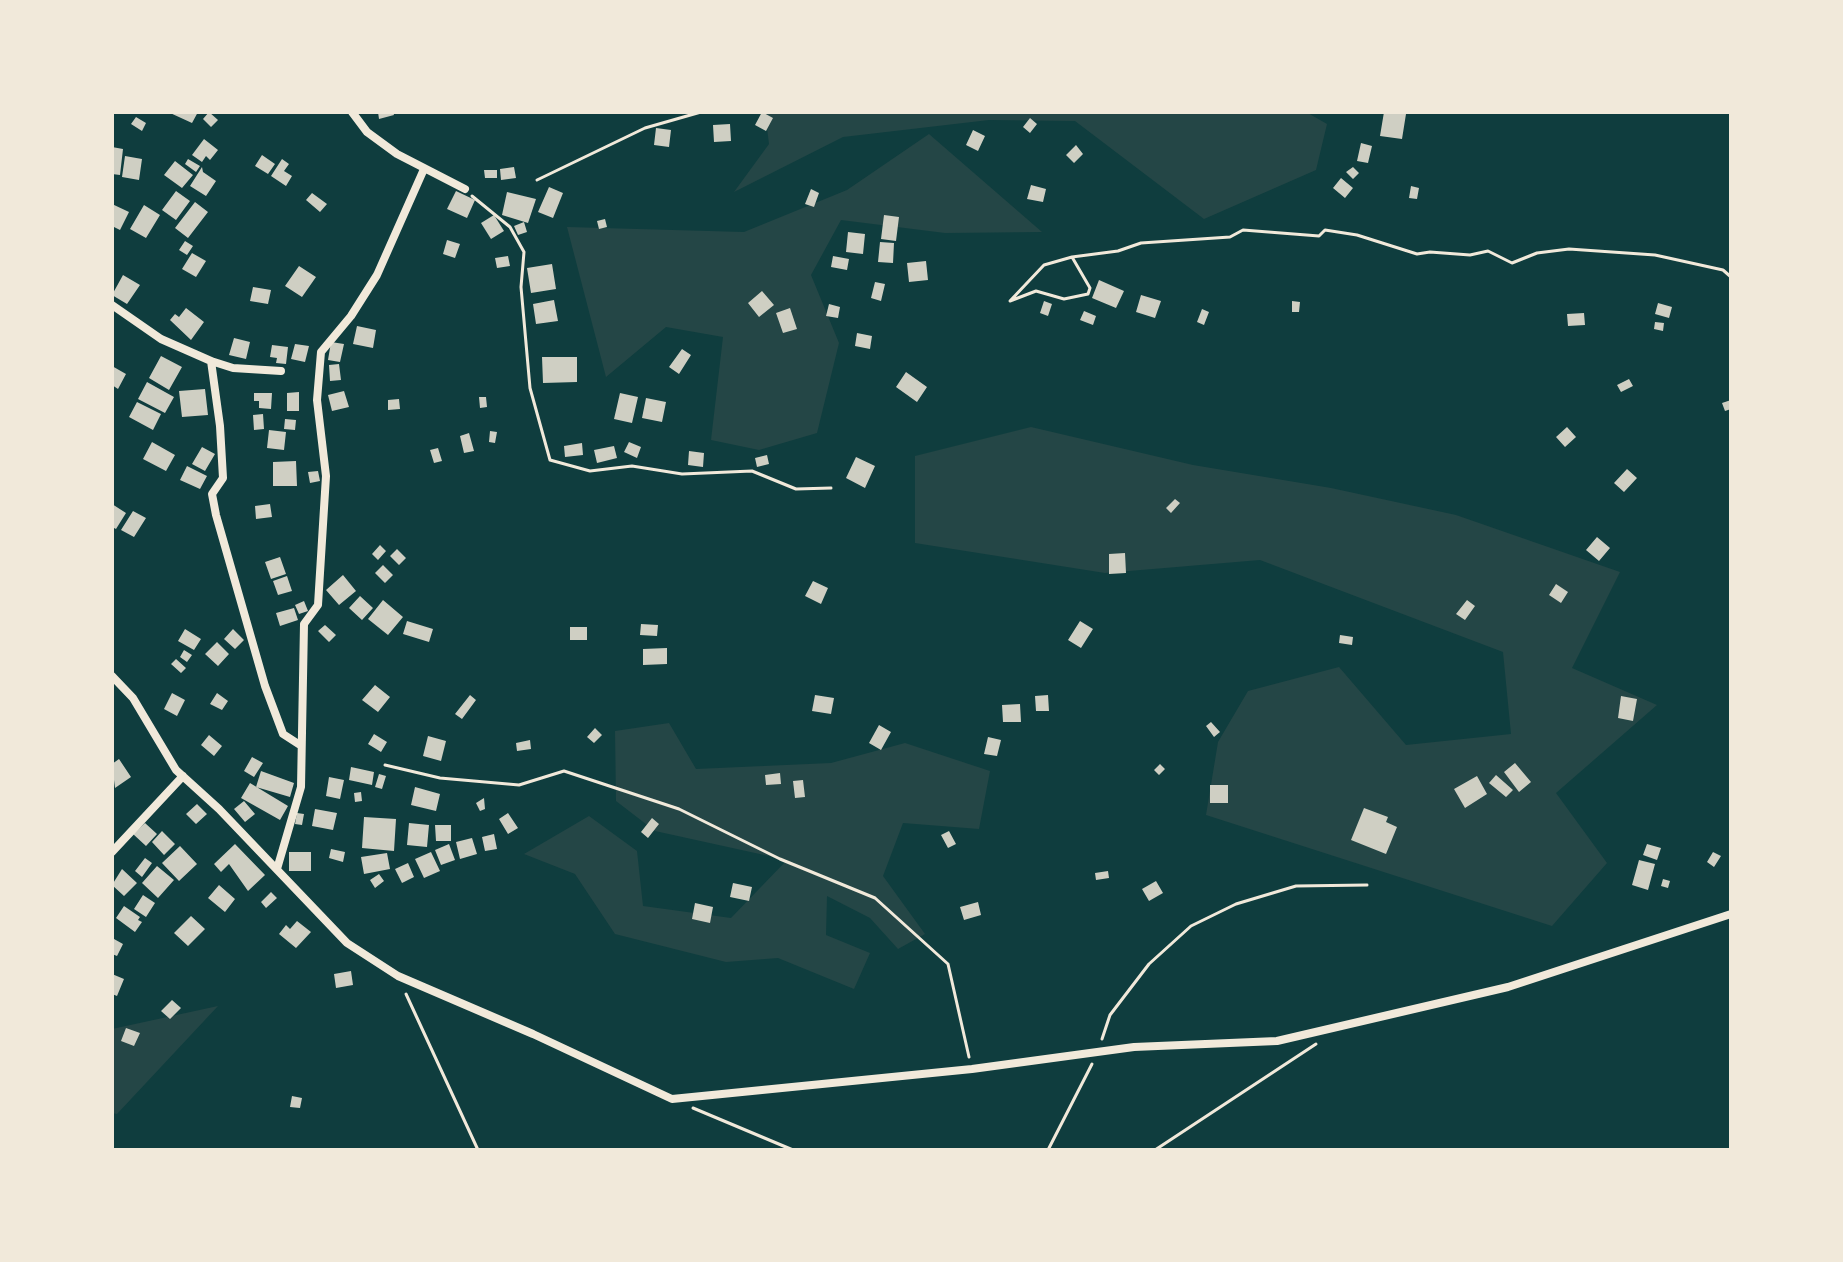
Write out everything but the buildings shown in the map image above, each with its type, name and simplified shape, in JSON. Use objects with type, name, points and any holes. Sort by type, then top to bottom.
[{"type":"street","points":[[352,112],[367,132],[424,169],[465,189]]},
{"type":"street","points":[[277,869],[301,787],[304,624],[318,605],[326,476],[317,400],[321,352],[351,316],[377,275],[424,169]]},
{"type":"street","points":[[112,305],[161,339],[211,361],[233,368],[281,371]]},
{"type":"street","points":[[211,361],[223,478],[212,494],[216,515],[265,686],[283,734],[300,745]]},
{"type":"street","points":[[112,676],[133,698],[183,776],[347,943],[398,976],[672,1099],[972,1069],[1098,1052],[1277,1041],[1508,987],[1731,914]]},
{"type":"street","points":[[112,852],[183,776]]},
{"type":"path","points":[[537,180],[645,128],[701,112]]},
{"type":"path","points":[[465,189],[510,227],[524,252],[521,287],[530,388],[550,460],[590,471],[632,466],[682,474],[752,471],[796,489],[831,488]]},
{"type":"path","points":[[1072,257],[1090,288],[1088,294],[1064,299],[1036,291],[1010,301],[1044,265],[1072,257],[1118,251],[1141,243],[1230,237],[1243,230],[1319,236],[1325,230],[1357,235],[1417,254],[1470,255],[1488,251],[1512,263],[1537,253],[1569,249],[1626,253],[1723,270],[1731,277]]},
{"type":"path","points":[[385,765],[440,778],[519,785],[564,771],[679,809],[780,859],[875,898],[948,964],[972,1069]]},
{"type":"path","points":[[1048,1150],[1098,1052],[1110,1015],[1149,964],[1191,926],[1236,904],[1296,886],[1367,885]]},
{"type":"path","points":[[398,976],[478,1150]]},
{"type":"path","points":[[1155,1150],[1319,1042]]},
{"type":"path","points":[[672,1099],[793,1150]]},
{"type":"shaded area","points":[[765,112],[1306,112],[1327,124],[1316,170],[1204,219],[1075,121],[989,120],[843,137],[734,192],[769,144]]},
{"type":"shaded area","points":[[929,134],[1042,232],[945,233],[841,220],[811,275],[839,343],[817,433],[759,450],[711,440],[723,337],[666,327],[606,377],[567,227],[744,232],[847,190]]},
{"type":"shaded area","points":[[1031,427],[1193,465],[1331,488],[1456,515],[1620,572],[1572,668],[1657,705],[1556,793],[1607,863],[1552,926],[1206,815],[1218,742],[1248,691],[1339,667],[1406,745],[1511,734],[1503,652],[1260,560],[1105,573],[915,543],[915,456]]},
{"type":"shaded area","points":[[669,723],[696,769],[831,763],[905,743],[990,771],[979,829],[903,823],[883,876],[925,934],[898,949],[870,918],[827,896],[826,935],[870,953],[854,989],[778,958],[726,962],[615,934],[575,874],[524,854],[589,816],[637,851],[643,906],[731,918],[787,860],[655,831],[616,801],[615,731]]},
{"type":"shaded area","points":[[218,1006],[117,1114],[112,1113],[112,1029]]}]
